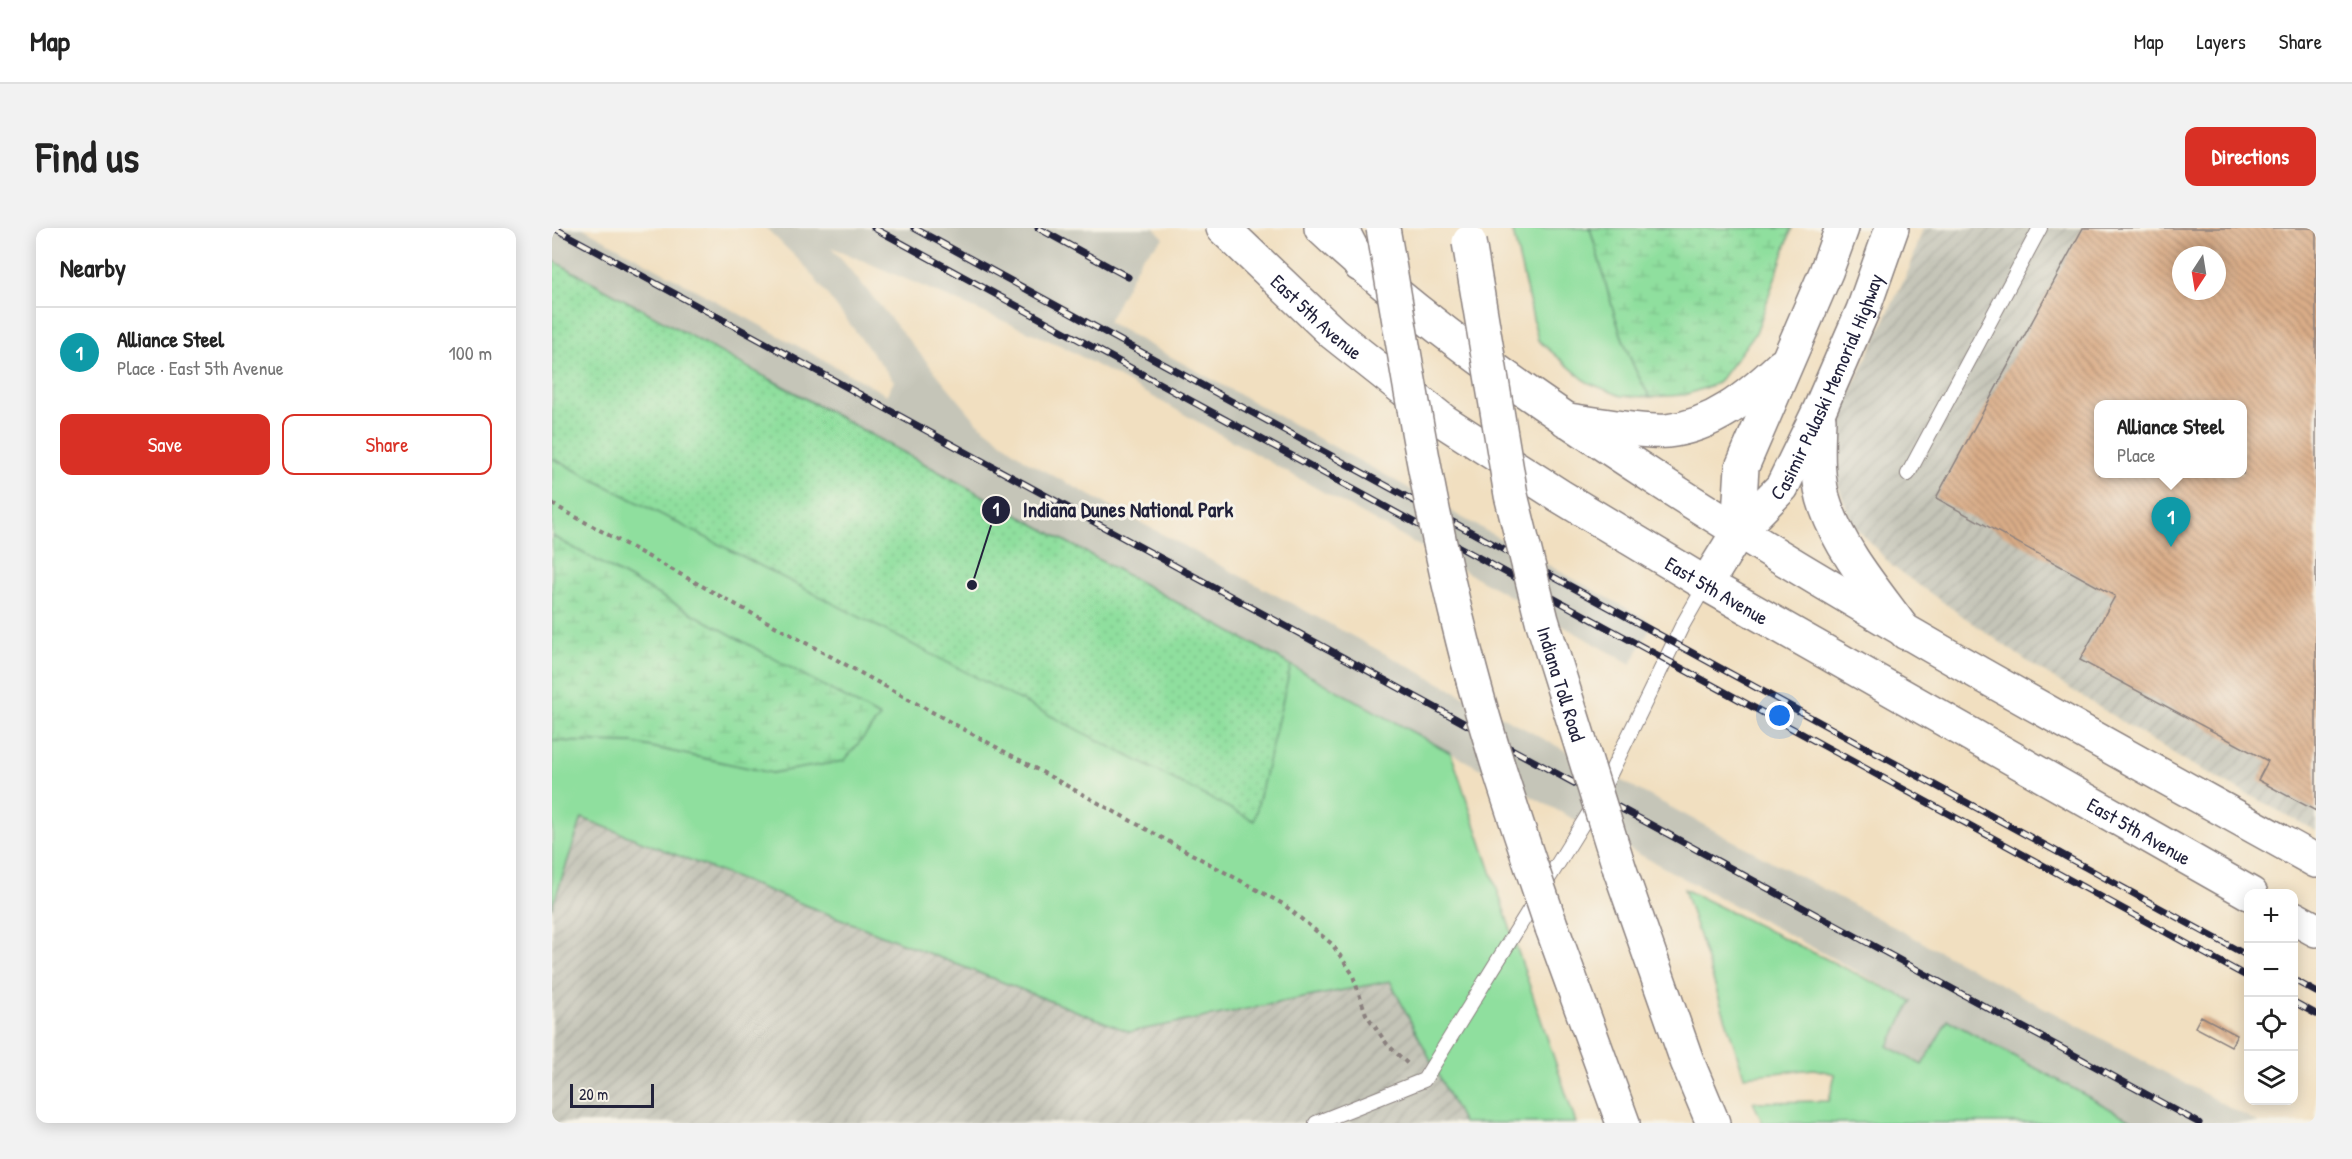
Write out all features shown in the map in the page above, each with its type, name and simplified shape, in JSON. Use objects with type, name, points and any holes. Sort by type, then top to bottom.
[{"type":"main road","name":"East 5th Avenue","points":[[1223,228],[1333,333],[1445,422],[1560,496],[1706,584],[2244,890]]},
{"type":"main road","points":[[1321,228],[1360,265],[1429,321],[1566,420],[1738,532],[1906,633],[2316,861]]},
{"type":"main road","points":[[1341,228],[1360,265]]},
{"type":"main road","points":[[1383,228],[1430,498],[1463,644],[1514,813],[1552,928],[1623,1123]]},
{"type":"main road","name":"Casimir Pulaski Memorial Highway","points":[[1738,532],[1742,467],[1791,357],[1842,228]]},
{"type":"main road","name":"Casimir Pulaski Memorial Highway","points":[[1706,584],[1738,532],[1782,487],[1819,411],[1863,310],[1892,228]]},
{"type":"main road","name":"Indiana Toll Road","points":[[1468,235],[1511,495],[1542,620],[1620,870],[1687,1061],[1713,1123]]},
{"type":"main road","points":[[1566,420],[1665,431],[1699,424],[1747,398],[1791,357]]},
{"type":"main road","points":[[1819,411],[1819,477],[1826,507],[1848,552],[1906,633]]},
{"type":"main road","points":[[2298,920],[2316,930]]},
{"type":"lane","points":[[1908,474],[2040,228]]},
{"type":"lane","points":[[1316,1123],[1424,1080],[1599,796],[1682,627],[1706,584]]},
{"type":"path","points":[[552,504],[1283,904],[1332,945],[1352,973],[1366,1014],[1387,1044],[1424,1080]]},
{"type":"shaded area","points":[[552,228],[583,228],[887,395],[894,381],[805,266],[766,228],[1154,228],[1164,238],[1141,258],[1108,322],[1653,623],[1631,664],[1062,346],[831,247],[977,422],[1028,462],[2259,1123],[2136,1123],[1948,1020],[1923,1065],[1888,1046],[1912,1001],[1451,753],[552,260]]},
{"type":"shaded area","points":[[1923,228],[2316,228],[2316,831],[2178,757],[2031,664],[1893,567],[1852,523],[1833,472],[1844,405],[1911,265]]},
{"type":"shaded area","points":[[581,818],[1130,1032],[1390,980],[1463,1123],[552,1123],[552,908]]},
{"type":"green space","points":[[1512,228],[1590,228],[1622,336],[1639,378],[1650,397],[1621,396],[1587,382],[1538,340]]},
{"type":"green space","points":[[1590,228],[1792,228],[1757,331],[1718,383],[1685,395],[1650,397],[1639,378],[1622,336]]},
{"type":"green space","points":[[552,260],[1291,665],[1254,821],[552,458]]},
{"type":"green space","points":[[770,379],[1451,753],[1576,1123],[1463,1123],[1390,981],[1130,1032],[582,818],[552,908],[552,741],[633,743],[773,773],[879,717],[552,536],[552,458],[644,505]]},
{"type":"green space","points":[[552,536],[880,717],[844,761],[772,773],[633,743],[552,741]]},
{"type":"green space","points":[[1684,889],[1912,1001],[1888,1046],[1922,1065],[1948,1020],[2136,1123],[1763,1123],[1753,1102],[1829,1101],[1835,1074],[1814,1069],[1744,1076]]},
{"type":"building","points":[[2083,228],[2316,228],[2316,811],[2258,780],[2268,761],[2080,660],[2115,596],[1936,498]]},
{"type":"building","points":[[2201,1016],[2237,1035],[2231,1046],[2195,1027]]},
{"type":"railway","points":[[554,228],[2199,1123]]},
{"type":"railway","points":[[874,228],[2244,975]]},
{"type":"railway","points":[[914,228],[2244,954]]},
{"type":"railway","points":[[1038,228],[1128,277]]},
{"type":"railway","points":[[2298,982],[2316,992]]},
{"type":"railway","points":[[2298,1004],[2316,1014]]},
{"type":"place","name":"Alliance Steel","points":[[2171,547]]},
{"type":"place","name":"Indiana Dunes National Park","points":[[972,585]]}]
